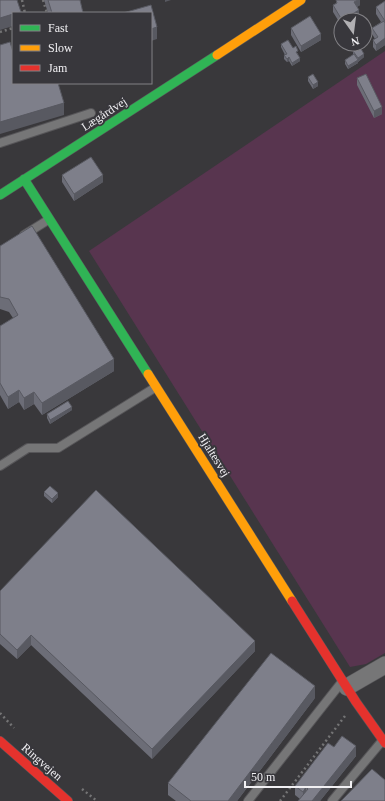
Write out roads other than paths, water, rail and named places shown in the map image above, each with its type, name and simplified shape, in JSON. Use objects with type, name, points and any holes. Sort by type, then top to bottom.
[{"type":"street","name":"Lægårdvej","points":[[0,195],[301,0]]},
{"type":"street","name":"Hjaltesvej","points":[[24,180],[356,702],[384,742]]},
{"type":"street","points":[[345,684],[385,665]]},
{"type":"street","name":"Ringvejen","points":[[0,741],[68,801]]},
{"type":"lane","points":[[0,143],[91,113]]},
{"type":"lane","points":[[18,239],[49,219]]},
{"type":"lane","points":[[0,466],[28,448],[58,448],[156,387]]},
{"type":"lane","points":[[248,801],[345,684]]},
{"type":"lane","points":[[332,801],[384,742]]}]
